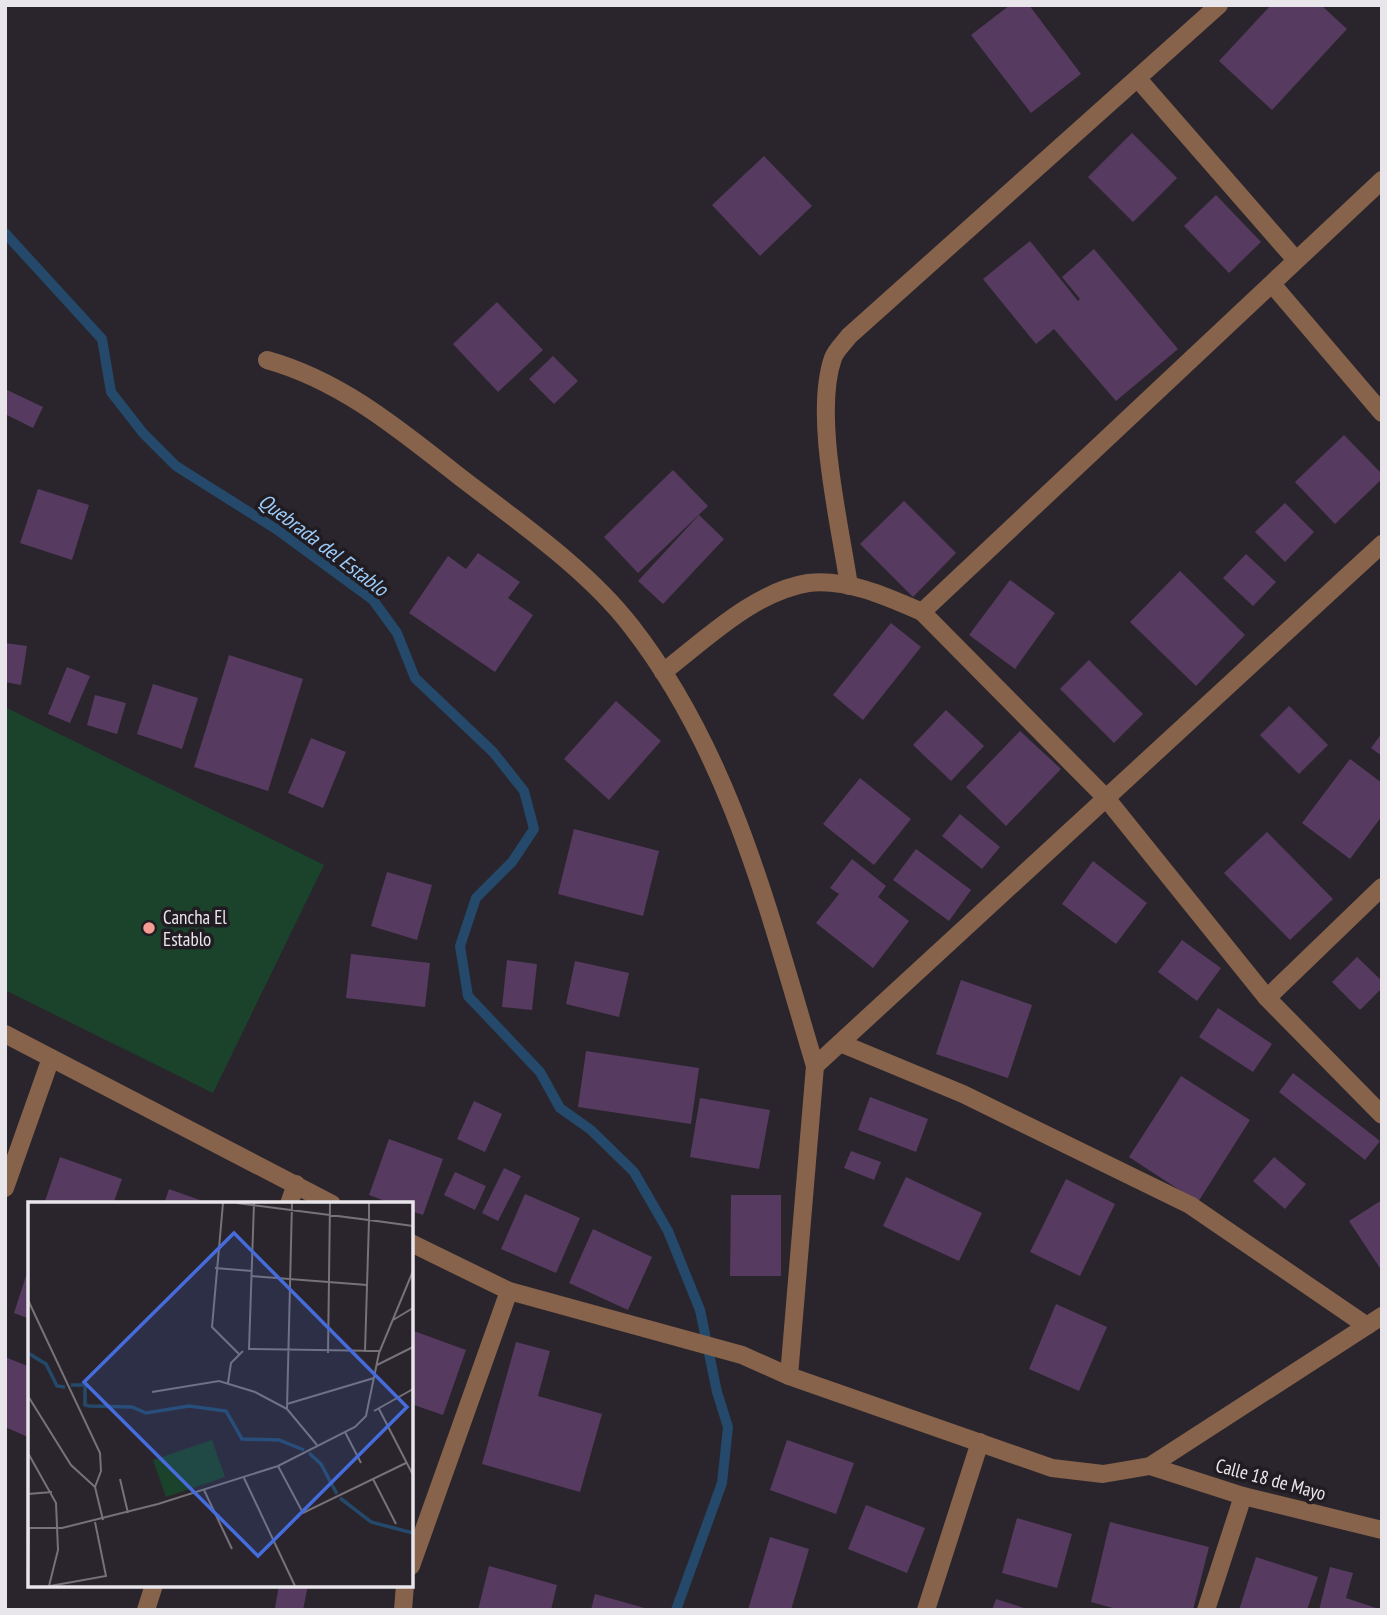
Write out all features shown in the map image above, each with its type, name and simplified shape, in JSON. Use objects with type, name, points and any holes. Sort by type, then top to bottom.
[{"type":"street","points":[[849,586],[826,427],[827,382],[834,355],[849,336],[1219,5]]},
{"type":"street","points":[[1138,79],[1296,260]]},
{"type":"street","points":[[922,612],[1382,180]]},
{"type":"street","points":[[1272,284],[1382,413]]},
{"type":"street","points":[[267,360],[304,371],[380,414],[563,557],[630,624],[692,716],[747,843],[815,1066],[789,1376]]},
{"type":"street","points":[[815,1066],[1382,544]]},
{"type":"street","points":[[663,672],[740,613],[774,595],[809,583],[849,586],[922,612],[1106,799],[1267,998],[1382,1115]]},
{"type":"street","points":[[1267,998],[1382,887]]},
{"type":"street","points":[[5,1034],[328,1202]]},
{"type":"street","points":[[413,1244],[509,1291],[741,1355],[789,1376],[1052,1468],[1103,1474],[1150,1466],[1375,1321],[1190,1205],[963,1094],[840,1043]]},
{"type":"street","points":[[5,1188],[51,1058]]},
{"type":"street","points":[[290,1202],[296,1184]]},
{"type":"street","points":[[413,1560],[509,1291]]},
{"type":"street","points":[[926,1610],[980,1442]]},
{"type":"street","name":"Calle 18 de Mayo","points":[[1150,1466],[1243,1496],[1382,1530]]},
{"type":"street","points":[[1206,1610],[1243,1496]]},
{"type":"street","points":[[146,1610],[153,1587]]},
{"type":"street","points":[[403,1610],[405,1587]]},
{"type":"green space","name":"Cancha El Establo","points":[[5,707],[324,865],[213,1093],[5,990]]},
{"type":"building","points":[[1010,5],[1029,5],[1081,74],[1031,113],[971,35]]},
{"type":"building","points":[[1271,5],[1321,5],[1347,29],[1272,110],[1219,61]]},
{"type":"building","points":[[1132,133],[1177,178],[1133,222],[1088,177]]},
{"type":"building","points":[[764,156],[812,206],[760,256],[712,205]]},
{"type":"building","points":[[1216,195],[1261,242],[1229,273],[1184,226]]},
{"type":"building","points":[[1030,241],[1078,301],[1080,299],[1062,277],[1094,249],[1178,349],[1116,401],[1054,329],[1036,344],[983,279]]},
{"type":"building","points":[[497,302],[543,350],[498,392],[453,344]]},
{"type":"building","points":[[553,356],[578,381],[554,404],[529,379]]},
{"type":"building","points":[[5,389],[43,407],[33,428],[5,414]]},
{"type":"building","points":[[1344,435],[1382,474],[1382,479],[1335,524],[1295,482]]},
{"type":"building","points":[[673,470],[708,506],[638,573],[604,537]]},
{"type":"building","points":[[38,489],[89,505],[72,560],[20,543]]},
{"type":"building","points":[[904,501],[956,553],[913,597],[860,544]]},
{"type":"building","points":[[1285,503],[1314,532],[1285,562],[1255,532]]},
{"type":"building","points":[[699,515],[724,539],[663,604],[638,581]]},
{"type":"building","points":[[478,553],[520,582],[508,598],[533,615],[495,672],[409,613],[448,556],[466,569]]},
{"type":"building","points":[[1246,554],[1276,582],[1253,606],[1223,578]]},
{"type":"building","points":[[1180,571],[1245,635],[1196,686],[1130,622]]},
{"type":"building","points":[[1010,580],[1055,613],[1015,669],[969,635]]},
{"type":"building","points":[[891,623],[921,647],[863,720],[833,695]]},
{"type":"building","points":[[5,643],[27,646],[21,685],[5,682]]},
{"type":"building","points":[[229,655],[303,679],[268,791],[194,767]]},
{"type":"building","points":[[1089,660],[1143,714],[1114,743],[1060,689]]},
{"type":"building","points":[[67,667],[90,676],[70,723],[48,714]]},
{"type":"building","points":[[153,684],[198,698],[182,749],[137,734]]},
{"type":"building","points":[[95,695],[126,703],[117,734],[87,725]]},
{"type":"building","points":[[616,701],[661,741],[609,800],[564,759]]},
{"type":"building","points":[[1289,706],[1328,745],[1299,774],[1260,735]]},
{"type":"building","points":[[946,710],[984,746],[951,781],[913,745]]},
{"type":"building","points":[[1020,731],[1061,769],[1006,826],[966,787]]},
{"type":"building","points":[[1382,733],[1382,756],[1371,748]]},
{"type":"building","points":[[311,738],[346,752],[323,808],[288,793]]},
{"type":"building","points":[[1350,759],[1382,783],[1382,816],[1350,859],[1302,823]]},
{"type":"building","points":[[860,778],[911,819],[874,865],[823,824]]},
{"type":"building","points":[[960,814],[1000,847],[982,869],[942,836]]},
{"type":"building","points":[[574,829],[659,851],[643,916],[558,894]]},
{"type":"building","points":[[1267,832],[1333,899],[1290,940],[1224,873]]},
{"type":"building","points":[[916,849],[971,890],[949,921],[893,880]]},
{"type":"building","points":[[852,859],[886,886],[878,897],[909,921],[873,968],[816,923],[839,894],[830,888]]},
{"type":"building","points":[[1093,861],[1147,903],[1116,944],[1062,904]]},
{"type":"building","points":[[387,872],[432,885],[417,940],[371,926]]},
{"type":"building","points":[[1182,940],[1221,968],[1197,1001],[1158,972]]},
{"type":"building","points":[[351,954],[430,963],[425,1007],[346,998]]},
{"type":"building","points":[[1357,957],[1382,981],[1382,988],[1360,1010],[1332,982]]},
{"type":"building","points":[[507,960],[537,964],[532,1010],[502,1007]]},
{"type":"building","points":[[575,961],[629,973],[619,1017],[566,1004]]},
{"type":"building","points":[[961,980],[1032,1005],[1008,1078],[936,1054]]},
{"type":"building","points":[[1218,1008],[1272,1044],[1253,1072],[1199,1037]]},
{"type":"building","points":[[586,1051],[699,1068],[691,1124],[578,1107]]},
{"type":"building","points":[[1293,1073],[1380,1141],[1365,1160],[1279,1092]]},
{"type":"building","points":[[1181,1076],[1250,1120],[1198,1202],[1129,1157]]},
{"type":"building","points":[[870,1097],[928,1119],[916,1152],[858,1130]]},
{"type":"building","points":[[700,1098],[770,1110],[759,1169],[690,1157]]},
{"type":"building","points":[[474,1101],[502,1114],[485,1152],[457,1139]]},
{"type":"building","points":[[389,1139],[443,1159],[423,1215],[413,1212],[413,1202],[388,1202],[369,1195]]},
{"type":"building","points":[[851,1151],[881,1162],[874,1180],[844,1168]]},
{"type":"building","points":[[60,1157],[122,1179],[114,1202],[45,1202]]},
{"type":"building","points":[[1274,1157],[1306,1184],[1285,1209],[1253,1181]]},
{"type":"building","points":[[504,1168],[521,1176],[498,1221],[482,1213]]},
{"type":"building","points":[[455,1172],[486,1186],[475,1210],[444,1195]]},
{"type":"building","points":[[906,1177],[982,1213],[959,1261],[883,1226]]},
{"type":"building","points":[[1066,1179],[1115,1204],[1080,1276],[1030,1252]]},
{"type":"building","points":[[169,1189],[205,1202],[165,1202]]},
{"type":"building","points":[[525,1194],[580,1218],[556,1273],[501,1249]]},
{"type":"building","points":[[731,1195],[781,1195],[781,1276],[730,1276]]},
{"type":"building","points":[[1382,1200],[1382,1271],[1349,1221]]},
{"type":"building","points":[[593,1229],[652,1257],[628,1310],[569,1283]]},
{"type":"building","points":[[28,1270],[28,1318],[14,1313]]},
{"type":"building","points":[[1056,1304],[1107,1327],[1079,1391],[1029,1369]]},
{"type":"building","points":[[413,1331],[466,1350],[443,1415],[413,1405]]},
{"type":"building","points":[[516,1342],[550,1351],[538,1396],[602,1414],[580,1492],[482,1464]]},
{"type":"building","points":[[5,1357],[28,1366],[28,1437],[5,1427]]},
{"type":"building","points":[[787,1440],[854,1463],[836,1514],[770,1490]]},
{"type":"building","points":[[866,1505],[925,1528],[907,1573],[848,1549]]},
{"type":"building","points":[[1017,1518],[1072,1534],[1057,1588],[1002,1573]]},
{"type":"building","points":[[1110,1522],[1209,1547],[1193,1610],[1120,1610],[1091,1602]]},
{"type":"building","points":[[770,1537],[809,1549],[791,1610],[748,1610]]},
{"type":"building","points":[[1256,1557],[1318,1577],[1307,1610],[1239,1610]]},
{"type":"building","points":[[489,1566],[557,1585],[551,1610],[478,1610]]},
{"type":"building","points":[[1330,1567],[1353,1573],[1346,1598],[1382,1610],[1319,1610]]},
{"type":"building","points":[[279,1587],[308,1587],[303,1610],[275,1608]]},
{"type":"building","points":[[595,1594],[648,1609],[648,1610],[591,1610]]},
{"type":"building","points":[[996,1599],[1027,1609],[1027,1610],[992,1610]]},
{"type":"waterway","name":"Quebrada del Establo","points":[[5,233],[102,339],[111,392],[143,433],[176,466],[276,529],[373,600],[397,633],[415,678],[493,752],[524,791],[534,829],[512,862],[476,898],[460,946],[468,996],[540,1072],[560,1108],[591,1130],[634,1172],[668,1231],[700,1310],[717,1392],[728,1427],[722,1483],[676,1610]]},
{"type":"place","name":"Cancha El Establo","points":[[149,928]]}]
